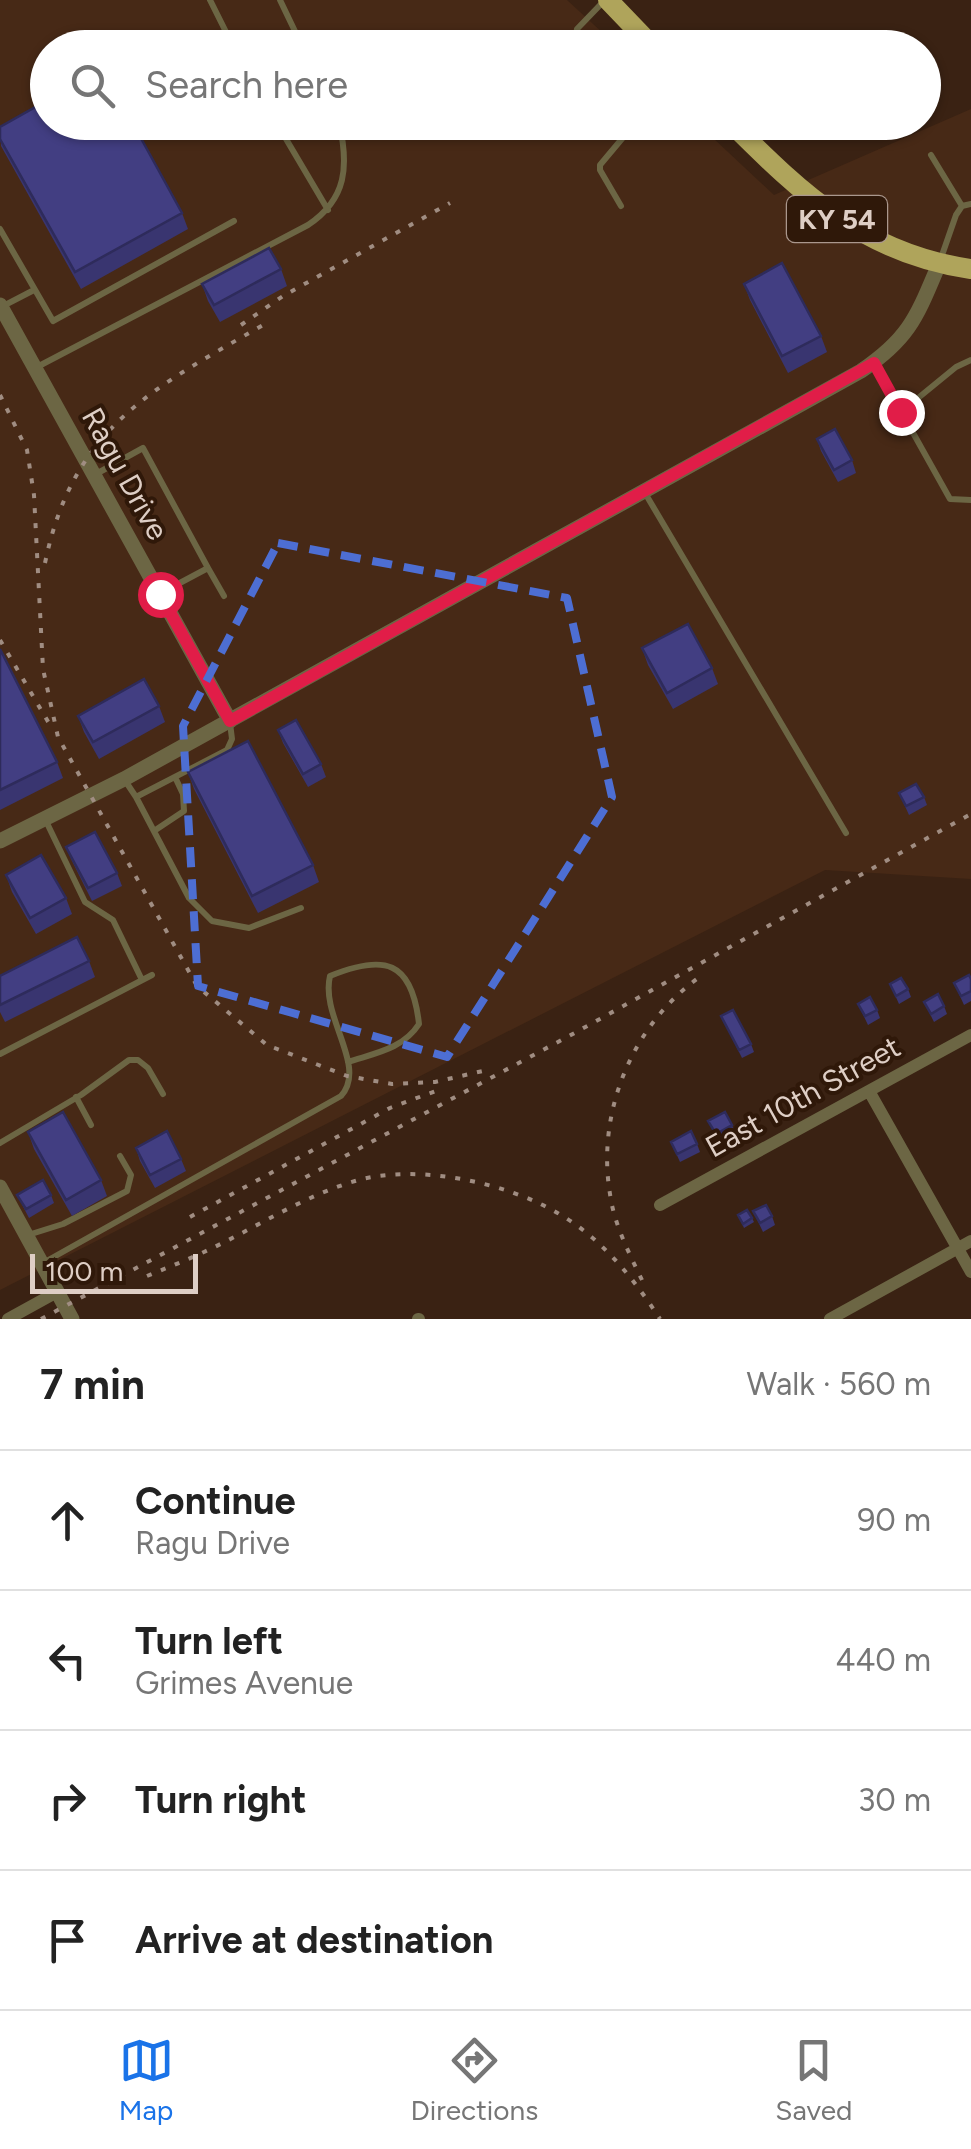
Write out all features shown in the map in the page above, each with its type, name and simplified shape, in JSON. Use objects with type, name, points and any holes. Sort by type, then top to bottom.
[{"type":"main road","points":[[606,0],[636,30]]},
{"type":"main road","name":"KY 54","points":[[749,140],[802,191],[846,224],[896,250],[938,264],[971,269]]},
{"type":"street","points":[[0,841],[124,779],[874,363],[908,332],[938,264]]},
{"type":"street","name":"Ragu Drive","points":[[0,307],[230,721]]},
{"type":"street","name":"East 10th Street","points":[[660,1205],[971,1035]]},
{"type":"street","points":[[869,1090],[971,1272]]},
{"type":"street","points":[[0,1188],[72,1319]]},
{"type":"street","points":[[830,1319],[971,1241]]},
{"type":"street","points":[[8,1319],[57,1292]]},
{"type":"lane","points":[[210,0],[225,30]]},
{"type":"lane","points":[[280,0],[294,30]]},
{"type":"lane","points":[[577,30],[606,0]]},
{"type":"lane","points":[[287,140],[328,210]]},
{"type":"lane","points":[[36,368],[308,225],[328,210],[340,191],[344,175],[341,140]]},
{"type":"lane","points":[[621,140],[600,165],[621,206]]},
{"type":"lane","points":[[930,155],[967,205],[956,214],[938,264]]},
{"type":"lane","points":[[0,228],[53,322],[234,221]]},
{"type":"lane","points":[[0,307],[34,290]]},
{"type":"lane","points":[[901,412],[956,366],[971,360]]},
{"type":"lane","points":[[874,363],[950,499],[971,500]]},
{"type":"lane","points":[[95,475],[143,448],[224,596]]},
{"type":"lane","points":[[644,492],[846,833]]},
{"type":"lane","points":[[160,594],[208,568]]},
{"type":"lane","points":[[136,797],[227,750],[232,738],[230,721]]},
{"type":"lane","points":[[154,831],[184,811],[183,794],[175,776]]},
{"type":"lane","points":[[124,779],[189,898],[212,921],[249,928],[301,908]]},
{"type":"lane","points":[[45,820],[85,902],[113,920],[142,980]]},
{"type":"lane","points":[[42,1263],[341,1096],[348,1088],[352,1072],[348,1062],[327,1000],[330,976],[378,962],[394,967],[407,982],[419,1024],[410,1038],[348,1062]]},
{"type":"lane","points":[[0,1054],[152,975]]},
{"type":"lane","points":[[0,1143],[129,1060],[138,1060],[148,1068],[163,1094]]},
{"type":"lane","points":[[76,1097],[90,1125]]},
{"type":"lane","points":[[27,1236],[63,1224],[127,1191],[131,1175],[120,1156]]},
{"type":"highlighted area","points":[[278,543],[567,598],[612,797],[447,1057],[198,986],[183,726]]},
{"type":"shaded area","points":[[0,0],[567,0],[600,30],[30,30],[30,140],[715,140],[774,195],[900,140],[941,140],[941,122],[971,109],[971,879],[825,870],[0,1290]]},
{"type":"building","points":[[30,110],[30,140],[142,140],[182,213],[75,272],[0,139],[0,127]]},
{"type":"building","points":[[269,248],[281,269],[214,305],[202,284]]},
{"type":"building","points":[[782,263],[821,336],[782,356],[744,284]]},
{"type":"building","points":[[835,429],[852,460],[834,470],[817,439]]},
{"type":"building","points":[[688,624],[712,668],[667,693],[642,648]]},
{"type":"building","points":[[0,649],[57,762],[0,790]]},
{"type":"building","points":[[144,679],[159,706],[93,742],[78,716]]},
{"type":"building","points":[[296,720],[321,764],[303,774],[278,730]]},
{"type":"building","points":[[248,741],[313,865],[252,896],[188,772]]},
{"type":"building","points":[[916,784],[924,797],[906,806],[899,793]]},
{"type":"building","points":[[95,832],[117,873],[88,888],[66,847]]},
{"type":"building","points":[[41,855],[66,898],[30,918],[6,875]]},
{"type":"building","points":[[77,937],[89,961],[0,1005],[0,976]]},
{"type":"building","points":[[969,975],[971,991],[961,996],[954,983]]},
{"type":"building","points":[[901,978],[908,989],[896,996],[890,984]]},
{"type":"building","points":[[938,994],[944,1006],[931,1014],[924,1002]]},
{"type":"building","points":[[870,997],[877,1010],[865,1016],[858,1004]]},
{"type":"building","points":[[733,1010],[751,1044],[739,1050],[721,1016]]},
{"type":"building","points":[[63,1112],[101,1180],[66,1200],[28,1132]]},
{"type":"building","points":[[725,1112],[732,1125],[716,1134],[708,1121]]},
{"type":"building","points":[[167,1131],[181,1159],[150,1175],[136,1148]]},
{"type":"building","points":[[691,1131],[697,1144],[677,1154],[671,1142]]},
{"type":"building","points":[[43,1180],[51,1195],[26,1209],[17,1195]]},
{"type":"building","points":[[766,1205],[772,1216],[760,1223],[753,1211]]},
{"type":"building","points":[[747,1210],[752,1218],[743,1224],[738,1215]]},
{"type":"railway","points":[[241,325],[283,296],[450,203]]},
{"type":"railway","points":[[45,563],[58,516],[75,477],[97,445],[153,393],[263,325]]},
{"type":"railway","points":[[0,395],[27,450],[34,495],[43,669],[58,737],[197,986],[267,1045],[347,1076],[392,1084],[435,1082],[487,1070]]},
{"type":"railway","points":[[0,640],[50,725]]},
{"type":"railway","points":[[41,1319],[569,1036],[971,814]]},
{"type":"railway","points":[[642,1280],[618,1227],[610,1194],[607,1162],[615,1100],[640,1042],[658,1016],[704,974]]},
{"type":"railway","points":[[190,1217],[390,1108],[441,1089]]},
{"type":"railway","points":[[147,1276],[335,1188],[379,1176],[433,1175],[515,1193],[561,1215],[591,1236],[616,1261],[660,1319]]},
{"type":"route","points":[[160,594],[230,721],[874,363],[901,412]]}]
